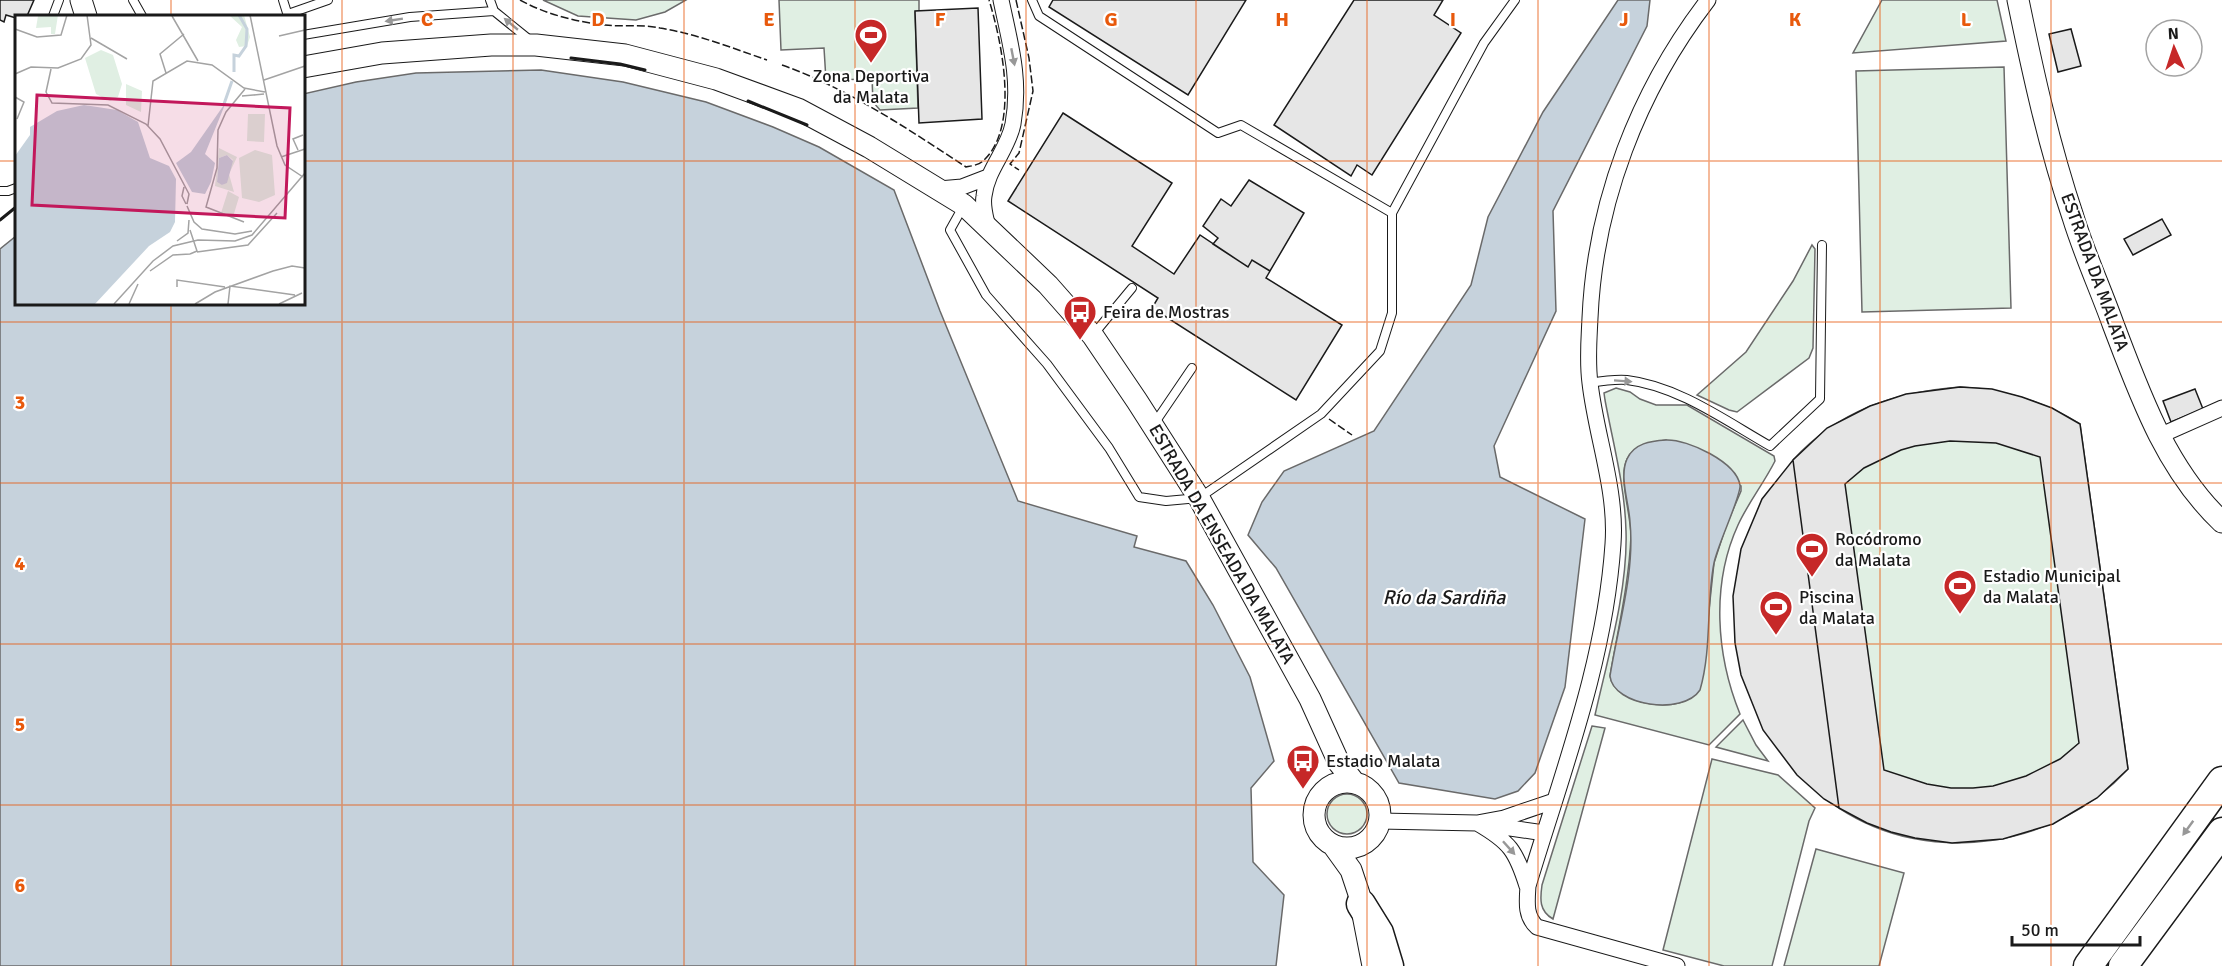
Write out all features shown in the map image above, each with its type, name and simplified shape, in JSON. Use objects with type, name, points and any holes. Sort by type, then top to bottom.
[{"type":"highway","points":[[2088,966],[2222,781]]},
{"type":"highway","points":[[2123,966],[2222,832]]},
{"type":"highway","points":[[1360,899],[1379,933],[1389,966]]},
{"type":"highway","points":[[2132,966],[2154,924]]},
{"type":"highway","points":[[2075,966],[2093,945],[2116,926]]},
{"type":"main road","points":[[81,0],[87,15]]},
{"type":"main road","name":"ESTRADA DA MALATA","points":[[2018,0],[2035,85],[2073,219],[2119,341],[2159,436],[2189,487],[2222,522]]},
{"type":"main road","name":"ESTRADA DA ENSEADA DA MALATA","points":[[304,67],[382,53],[435,47],[536,45],[624,55],[716,79],[798,109],[869,147],[964,205],[1048,285],[1092,336],[1153,425],[1199,498],[1310,699],[1329,744],[1354,782]]},
{"type":"main road","name":"ESTRADA DA ENSEADA DA MALATA","points":[[1321,795],[1328,766],[1329,744]]},
{"type":"main road","points":[[1360,899],[1364,858],[1376,830],[1380,810],[1377,799],[1370,790],[1354,782],[1339,783],[1329,788],[1316,803],[1315,823],[1351,870],[1360,899],[1373,966]]},
{"type":"main road","points":[[1333,845],[1353,848],[1376,830]]},
{"type":"street","points":[[988,228],[983,198],[988,177],[1005,147],[1010,132],[1017,80],[1001,0]]},
{"type":"street","points":[[1527,886],[1581,717],[1596,659],[1612,558],[1612,509],[1590,383],[1588,350],[1595,263],[1601,230],[1618,169],[1632,132],[1661,70],[1689,25],[1708,0]]},
{"type":"street","points":[[939,189],[962,187],[988,177]]},
{"type":"street","points":[[2159,436],[2222,408]]},
{"type":"street","points":[[1376,830],[1477,824],[1504,818],[1554,801]]},
{"type":"street","points":[[1477,824],[1544,833]]},
{"type":"street","points":[[1477,824],[1493,832],[1511,848],[1519,860],[1527,886],[1528,913],[1531,921],[1537,927],[1677,966]]},
{"type":"lane","points":[[53,15],[58,0]]},
{"type":"lane","points":[[133,0],[141,15]]},
{"type":"lane","points":[[284,0],[288,15],[328,0]]},
{"type":"lane","points":[[489,0],[494,11],[536,45]]},
{"type":"lane","points":[[1032,0],[1039,16],[1218,133],[1241,125],[1392,213]]},
{"type":"lane","points":[[964,205],[950,230],[986,295],[1047,364],[1110,448],[1139,497],[1166,501],[1199,498],[1321,414],[1380,351],[1392,313],[1392,213],[1484,44],[1515,0]]},
{"type":"lane","points":[[304,35],[410,17],[494,11]]},
{"type":"lane","points":[[0,190],[8,191],[15,188]]},
{"type":"lane","points":[[1590,383],[1626,380],[1656,388],[1691,402],[1770,446],[1820,399],[1822,245]]},
{"type":"lane","points":[[1092,336],[1132,288]]},
{"type":"lane","points":[[1153,425],[1192,368]]},
{"type":"green space","points":[[543,0],[686,0],[665,12],[636,20],[578,16]]},
{"type":"green space","name":"Zona Deportiva da Malata","points":[[779,0],[919,0],[919,11],[915,12],[918,108],[880,110],[873,102],[872,79],[826,80],[824,48],[781,50]]},
{"type":"green space","points":[[1882,0],[1997,0],[2006,41],[1853,53]]},
{"type":"green space","points":[[2004,67],[2011,308],[1862,312],[1856,71]]},
{"type":"green space","points":[[1812,245],[1815,249],[1813,348],[1809,358],[1737,412],[1697,395],[1746,352],[1793,281]]},
{"type":"green space","name":"Estadio Municipal da Malata","points":[[1960,387],[1992,390],[2022,398],[2052,409],[2080,424],[2128,769],[2099,796],[2065,817],[2029,832],[1991,841],[1951,843],[1912,838],[1875,827],[1839,808],[1793,460],[1829,429],[1869,407],[1912,394]]},
{"type":"green space","points":[[1616,388],[1656,405],[1687,405],[1774,456],[1775,461],[1746,509],[1729,548],[1720,595],[1720,620],[1726,668],[1740,714],[1709,745],[1595,715],[1616,623],[1626,553],[1623,498],[1604,393]],"holes":[[[1666,440],[1741,486],[1714,563],[1701,685],[1693,696],[1682,702],[1667,705],[1637,701],[1614,686],[1610,676],[1630,554],[1631,536],[1624,476],[1627,459],[1639,447]]]},
{"type":"green space","points":[[1743,720],[1756,745],[1768,761],[1716,747]]},
{"type":"green space","points":[[1592,726],[1605,728],[1553,919],[1543,908],[1542,885]]},
{"type":"green space","points":[[1712,759],[1778,775],[1815,808],[1809,821],[1772,966],[1724,966],[1663,950]]},
{"type":"green space","points":[[1347,794],[1361,800],[1367,814],[1361,828],[1347,834],[1333,828],[1327,814],[1333,800]]},
{"type":"green space","points":[[1816,849],[1904,873],[1879,966],[1784,966]]},
{"type":"water","name":"Río da Sardiña","points":[[1618,0],[1650,0],[1647,26],[1553,211],[1556,311],[1494,446],[1500,477],[1585,519],[1565,687],[1535,773],[1518,791],[1495,799],[1399,783],[1276,568],[1248,535],[1262,502],[1284,471],[1374,431],[1471,285],[1488,217],[1543,112]]},
{"type":"water","points":[[541,70],[623,82],[706,102],[819,147],[894,190],[940,311],[1018,501],[1137,536],[1134,547],[1186,561],[1213,605],[1250,677],[1274,761],[1251,788],[1253,862],[1284,895],[1276,966],[0,966],[0,249],[15,237],[15,304],[304,304],[304,94],[356,82],[416,73]]},
{"type":"water","points":[[1666,440],[1686,443],[1721,460],[1737,476],[1740,490],[1714,563],[1708,643],[1700,690],[1691,698],[1665,705],[1650,704],[1623,694],[1614,686],[1610,676],[1630,561],[1630,522],[1624,482],[1625,466],[1630,454],[1638,446]]},
{"type":"building","points":[[0,0],[34,0],[27,15],[15,15],[15,18],[6,15],[4,22],[0,20]]},
{"type":"building","points":[[1053,0],[1246,0],[1188,95],[1049,7]]},
{"type":"building","points":[[1354,0],[1443,0],[1434,15],[1461,33],[1372,175],[1357,165],[1351,176],[1274,125]]},
{"type":"building","name":"Zona Deportiva da Malata","points":[[978,8],[982,119],[919,123],[915,11]]},
{"type":"building","points":[[2071,29],[2081,66],[2058,72],[2049,34]]},
{"type":"building","points":[[1063,113],[1172,183],[1132,246],[1174,274],[1200,235],[1248,267],[1252,260],[1270,271],[1266,278],[1342,325],[1296,400],[1152,308],[1158,298],[1008,201]]},
{"type":"building","points":[[1249,180],[1304,213],[1270,271],[1252,260],[1248,267],[1213,244],[1218,238],[1203,226],[1221,199],[1231,206]]},
{"type":"building","points":[[2162,219],[2171,235],[2133,255],[2124,239]]},
{"type":"building","points":[[1960,387],[1992,389],[2052,408],[2080,424],[2128,769],[2097,798],[2053,824],[2003,839],[1952,843],[1915,838],[1867,823],[1839,808],[1793,460],[1827,428],[1870,406],[1906,394]],"holes":[[[1950,441],[1996,443],[2040,457],[2079,743],[2060,759],[2026,776],[1993,786],[1951,788],[1927,784],[1884,770],[1845,484],[1864,468],[1901,450],[1915,446]]]},
{"type":"building","points":[[2195,389],[2203,409],[2171,422],[2163,401]]},
{"type":"building","name":"Piscina da Malata","points":[[1793,460],[1839,808],[1824,799],[1797,775],[1763,730],[1741,675],[1735,643],[1733,596],[1741,549],[1762,499]]},
{"type":"fence","points":[[520,0],[561,17],[612,26],[653,27],[687,34],[767,60]]},
{"type":"fence","points":[[782,65],[853,97],[966,167],[975,165],[983,161],[994,146],[1001,128],[1005,107],[1003,61],[989,0]]},
{"type":"fence","points":[[1016,0],[1029,58],[1033,91],[1019,153],[1010,164],[1019,170]]},
{"type":"fence","points":[[1329,419],[1352,435]]},
{"type":"wall","points":[[571,58],[620,64],[645,70]]},
{"type":"wall","points":[[748,101],[807,125]]},
{"type":"wall","points":[[0,220],[15,208]]},
{"type":"place","name":"Zona Deportiva da Malata","points":[[871,64]]},
{"type":"place","name":"Feira de Mostras","points":[[1080,341]]},
{"type":"place","name":"Rocódromo da Malata","points":[[1812,578]]},
{"type":"place","name":"Estadio Municipal da Malata","points":[[1960,615]]},
{"type":"place","name":"Piscina da Malata","points":[[1776,636]]},
{"type":"place","name":"Estadio Malata","points":[[1303,790]]}]
